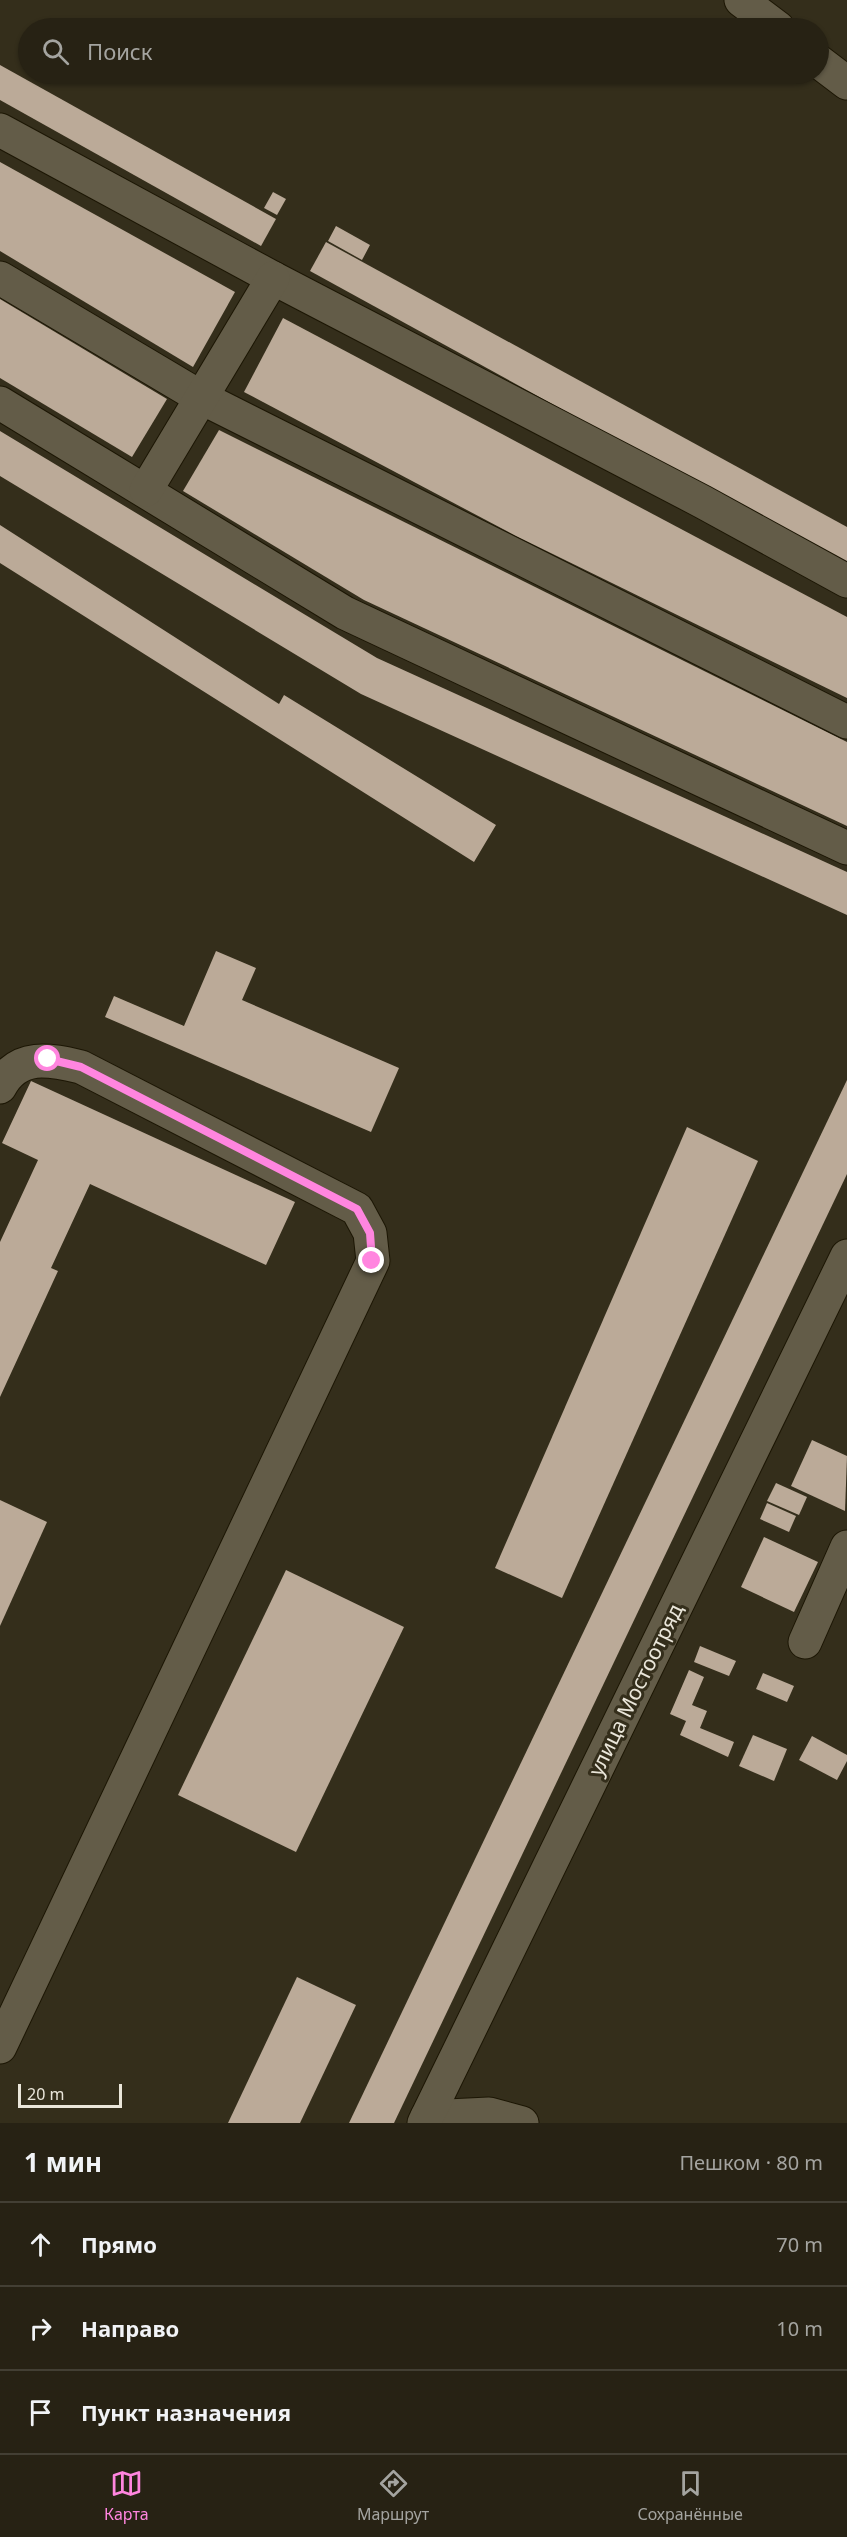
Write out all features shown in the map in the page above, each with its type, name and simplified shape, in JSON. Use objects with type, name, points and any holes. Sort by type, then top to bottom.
[{"type":"street","points":[[741,0],[765,18]]},
{"type":"street","points":[[829,69],[847,83]]},
{"type":"street","points":[[0,130],[273,278],[704,502],[847,581]]},
{"type":"street","points":[[0,278],[202,398],[847,722]]},
{"type":"street","points":[[146,490],[273,278]]},
{"type":"street","points":[[0,403],[345,613],[847,848]]},
{"type":"street","points":[[0,1087],[5,1078],[26,1063],[48,1059],[81,1067],[357,1209],[370,1233],[372,1261],[0,2047]]},
{"type":"street","name":"улица Мостоотряд","points":[[426,2120],[847,1256]]},
{"type":"street","points":[[805,1642],[847,1547]]},
{"type":"street","points":[[426,2120],[489,2114],[522,2123]]},
{"type":"building","points":[[0,65],[18,75],[18,84],[34,84],[276,219],[261,246],[0,100]]},
{"type":"building","points":[[0,162],[235,292],[193,367],[0,251]]},
{"type":"building","points":[[273,192],[286,199],[277,215],[264,208]]},
{"type":"building","points":[[336,226],[370,245],[362,260],[328,241]]},
{"type":"building","points":[[326,242],[847,527],[847,566],[310,271]]},
{"type":"building","points":[[0,299],[167,399],[132,457],[0,378]]},
{"type":"building","points":[[283,318],[847,617],[847,698],[516,536],[244,392]]},
{"type":"building","points":[[219,430],[847,742],[847,826],[364,600],[183,491]]},
{"type":"building","points":[[0,431],[377,658],[847,872],[847,915],[361,694],[0,476]]},
{"type":"building","points":[[0,525],[279,704],[284,695],[496,825],[474,862],[0,563]]},
{"type":"building","points":[[216,951],[256,968],[242,1000],[399,1068],[371,1132],[105,1017],[114,996],[184,1026]]},
{"type":"building","points":[[847,1080],[847,1174],[394,2123],[349,2123]]},
{"type":"building","points":[[31,1081],[295,1202],[266,1265],[90,1184],[51,1268],[58,1271],[0,1397],[0,1242],[38,1160],[2,1143]]},
{"type":"building","points":[[687,1127],[758,1161],[562,1598],[495,1568]]},
{"type":"building","points":[[812,1440],[847,1456],[845,1511],[791,1486]]},
{"type":"building","points":[[776,1483],[807,1497],[799,1515],[767,1501]]},
{"type":"building","points":[[0,1500],[47,1522],[0,1626]]},
{"type":"building","points":[[767,1503],[796,1516],[789,1532],[760,1519]]},
{"type":"building","points":[[764,1537],[818,1562],[794,1612],[741,1587]]},
{"type":"building","points":[[286,1570],[404,1627],[296,1852],[178,1795]]},
{"type":"building","points":[[700,1646],[736,1661],[729,1676],[694,1662]]},
{"type":"building","points":[[689,1670],[704,1677],[692,1705],[707,1711],[700,1728],[734,1742],[728,1757],[680,1735],[686,1721],[670,1714]]},
{"type":"building","points":[[763,1673],[794,1686],[787,1702],[756,1689]]},
{"type":"building","points":[[753,1735],[787,1749],[774,1781],[739,1766]]},
{"type":"building","points":[[812,1736],[847,1755],[847,1761],[837,1780],[799,1760]]},
{"type":"building","points":[[297,1977],[356,2005],[300,2123],[228,2123]]},
{"type":"route","points":[[48,1059],[81,1067],[357,1209],[370,1233],[372,1261]]}]
